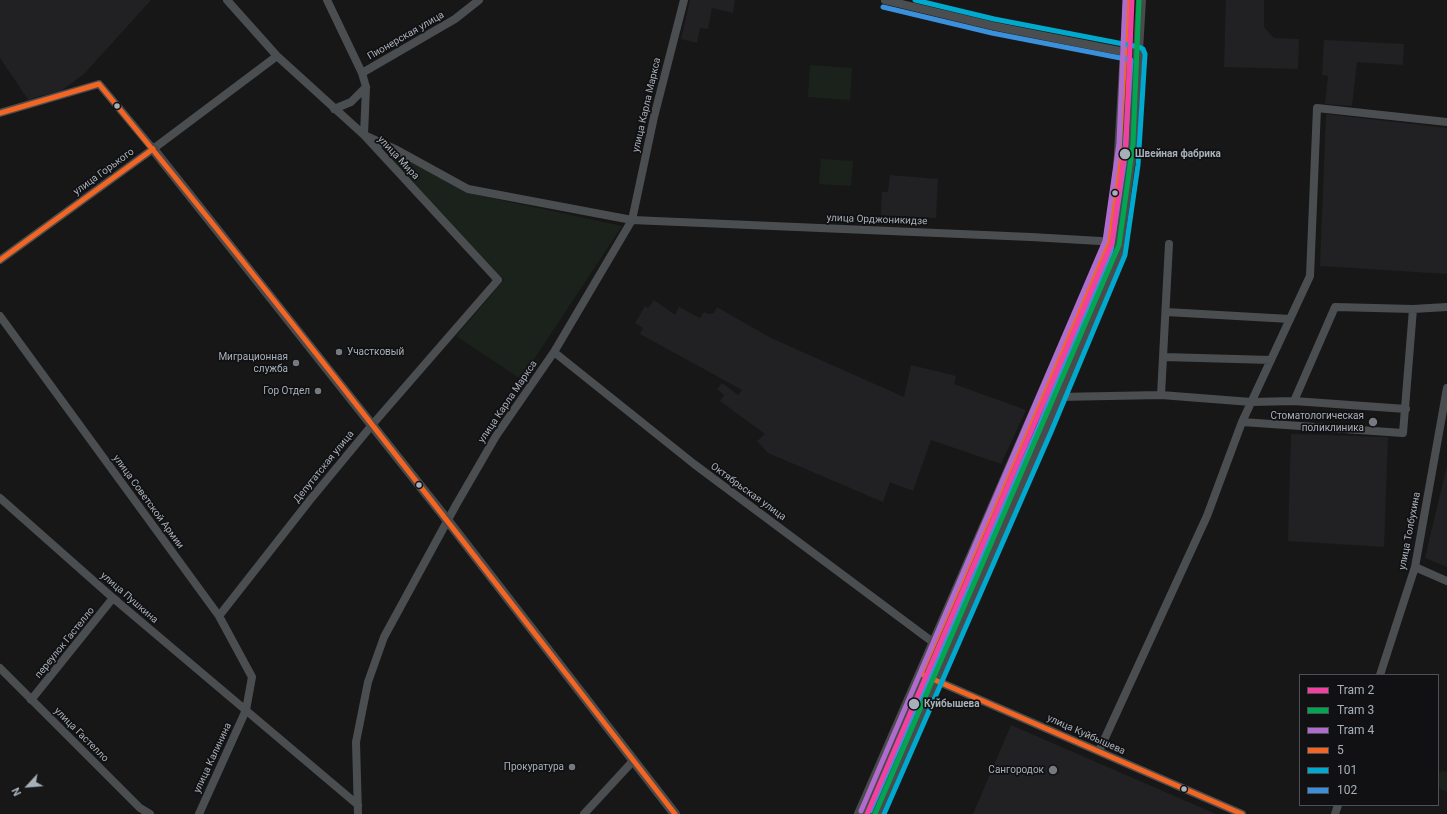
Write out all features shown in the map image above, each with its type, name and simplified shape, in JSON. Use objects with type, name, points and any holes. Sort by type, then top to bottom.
[{"type":"main road","points":[[859,814],[1108,242],[1118,170],[1128,0]]},
{"type":"main road","points":[[876,814],[1058,397],[1120,246],[1131,165],[1141,0]]},
{"type":"main road","points":[[1125,52],[1138,54]]},
{"type":"main road","points":[[153,149],[372,425],[675,814]]},
{"type":"street","name":"улица Мира","points":[[227,0],[277,56],[364,135],[498,280]]},
{"type":"street","points":[[327,0],[362,73],[366,87],[364,135]]},
{"type":"street","name":"Пионерская улица","points":[[362,73],[454,19],[479,0]]},
{"type":"street","name":"улица Карла Маркса","points":[[358,814],[356,742],[368,682],[384,637],[456,505],[496,436],[554,352],[632,220],[654,117],[684,0]]},
{"type":"street","points":[[885,0],[903,2],[993,26],[1125,52]]},
{"type":"street","name":"улица Горького","points":[[0,260],[153,149],[277,56]]},
{"type":"street","points":[[0,113],[99,84],[153,149]]},
{"type":"street","points":[[334,109],[351,102],[366,87]]},
{"type":"street","points":[[1099,751],[1207,516],[1242,422],[1310,276],[1317,108],[1447,122]]},
{"type":"street","name":"улица Орджоникидзе","points":[[364,135],[397,150],[468,189],[632,220],[936,232],[1108,242],[1120,246]]},
{"type":"street","points":[[1161,395],[1169,244]]},
{"type":"street","name":"Депутатская улица","points":[[219,616],[310,500],[372,425],[498,280]]},
{"type":"street","points":[[1294,401],[1334,307],[1413,309],[1447,307]]},
{"type":"street","points":[[1242,422],[1403,433],[1413,309]]},
{"type":"street","points":[[1166,312],[1290,319]]},
{"type":"street","name":"улица Советской Армии","points":[[0,316],[219,616],[252,677],[246,710]]},
{"type":"street","name":"Октябрьская улица","points":[[554,352],[694,464],[934,642]]},
{"type":"street","points":[[1164,357],[1271,360]]},
{"type":"street","name":"улица Толбухина","points":[[1380,674],[1415,567],[1447,388]]},
{"type":"street","points":[[1058,397],[1161,395],[1252,402],[1294,401],[1406,409]]},
{"type":"street","name":"улица Пушкина","points":[[0,498],[113,598],[358,805]]},
{"type":"street","points":[[1415,567],[1447,581]]},
{"type":"street","points":[[113,598],[358,805]]},
{"type":"street","name":"переулок Гастелло","points":[[31,700],[113,598]]},
{"type":"street","name":"улица Гастелло","points":[[0,668],[140,808],[150,814]]},
{"type":"street","name":"улица Куйбышева","points":[[921,674],[1242,814]]},
{"type":"street","name":"улица Калинина","points":[[198,814],[246,710]]},
{"type":"street","points":[[584,814],[633,761]]},
{"type":"shaded area","points":[[0,0],[151,0],[85,73],[61,91],[33,98],[29,101],[0,58]]},
{"type":"shaded area","points":[[690,0],[735,0],[733,13],[712,8],[708,29],[700,28],[697,43],[681,39]]},
{"type":"shaded area","points":[[1226,0],[1264,0],[1264,27],[1274,38],[1299,39],[1298,69],[1224,67]]},
{"type":"shaded area","points":[[1324,40],[1404,44],[1403,65],[1357,62],[1352,106],[1325,104],[1328,76],[1322,75]]},
{"type":"shaded area","points":[[810,65],[852,68],[850,100],[808,97]]},
{"type":"shaded area","points":[[1326,114],[1447,128],[1447,274],[1320,266]]},
{"type":"shaded area","points":[[394,151],[468,193],[622,226],[521,379],[456,336],[504,280],[388,158]]},
{"type":"shaded area","points":[[821,159],[853,161],[851,186],[819,184]]},
{"type":"shaded area","points":[[890,175],[938,179],[936,218],[881,215],[882,192],[888,192]]},
{"type":"shaded area","points":[[654,300],[675,315],[679,307],[700,318],[704,312],[709,314],[714,313],[717,307],[771,338],[904,397],[911,365],[956,376],[954,384],[1026,410],[1001,464],[931,440],[913,491],[890,482],[883,502],[768,453],[757,441],[765,434],[720,401],[724,395],[717,389],[722,383],[738,395],[742,390],[640,334],[643,328],[635,323],[645,306],[648,308]]},
{"type":"shaded area","points":[[1291,434],[1388,437],[1384,547],[1288,541]]},
{"type":"shaded area","points":[[1447,465],[1447,567],[1425,558]]},
{"type":"shaded area","name":"Сангородок","points":[[1011,725],[1216,814],[973,814]]},
{"type":"shaded area","points":[[1443,771],[1447,772],[1447,792],[1439,788],[1439,773]]},
{"type":"tram line","name":"4","points":[[861,811],[1105,241],[1119,143],[1125,0]]},
{"type":"tram line","name":"2","points":[[867,814],[1112,243],[1126,144],[1132,0]]},
{"type":"tram line","name":"3","points":[[875,814],[1119,245],[1133,144],[1139,0]]},
{"type":"transit line","name":"101","points":[[884,814],[1051,432],[1125,255],[1138,165],[1145,54],[1143,49],[1139,47],[994,19],[915,0]]},
{"type":"transit line","name":"5","points":[[1128,0],[1118,170],[1108,242],[921,674],[1242,814]]},
{"type":"transit line","name":"102","points":[[870,811],[1039,426],[1111,251],[1124,164],[1131,60],[992,33],[883,7]]},
{"type":"transit line","name":"5","points":[[0,113],[99,84],[318,356],[675,814]]},
{"type":"transit line","name":"5","points":[[0,260],[153,149]]},
{"type":"place","name":"Швейная фабрика","points":[[1125,154]]},
{"type":"place","name":"Участковый","points":[[339,352]]},
{"type":"place","name":"Миграционная служба","points":[[296,363]]},
{"type":"place","name":"Гор Отдел","points":[[318,391]]},
{"type":"place","name":"Стоматологическая поликлиника","points":[[1373,422]]},
{"type":"place","name":"Куйбышева","points":[[914,704]]},
{"type":"place","name":"Прокуратура","points":[[572,767]]},
{"type":"place","name":"Сангородок","points":[[1053,770]]}]
